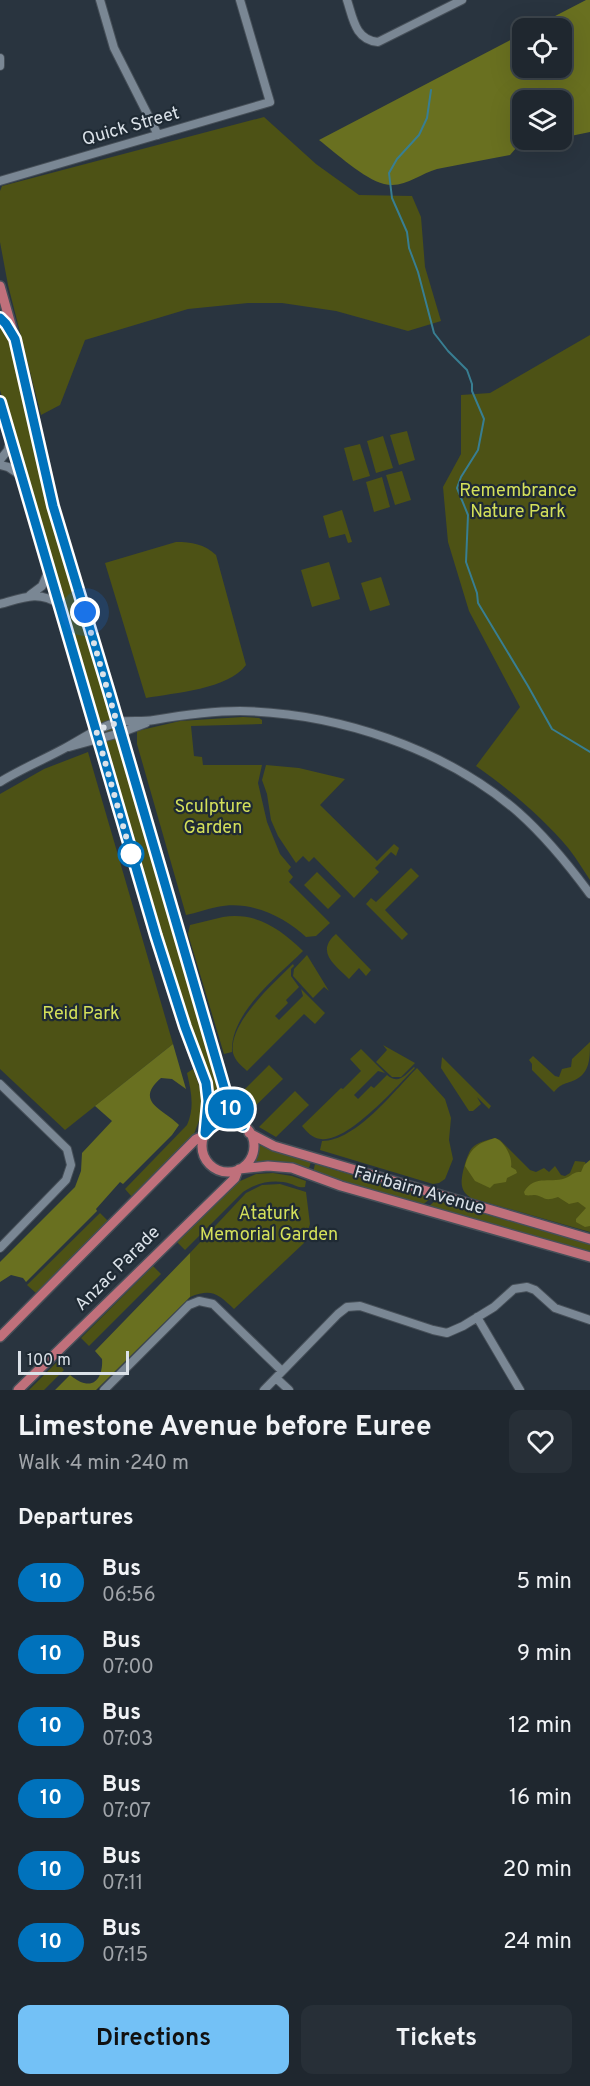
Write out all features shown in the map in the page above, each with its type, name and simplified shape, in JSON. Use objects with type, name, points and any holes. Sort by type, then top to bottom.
[{"type":"main road","points":[[0,286],[1,305],[15,339],[53,506],[226,1094],[232,1110],[253,1143],[248,1162],[239,1169],[226,1172],[214,1168],[203,1153],[202,1141],[205,1134],[208,1101],[206,1083],[185,1027],[156,936],[0,402]]},
{"type":"main road","points":[[0,318],[15,339]]},
{"type":"main road","points":[[205,1134],[214,1125],[225,1121],[246,1129]]},
{"type":"main road","name":"Fairbairn Avenue","points":[[246,1129],[274,1146],[590,1239]]},
{"type":"main road","name":"Anzac Parade","points":[[0,1337],[196,1139],[205,1134]]},
{"type":"main road","name":"Fairbairn Avenue","points":[[239,1169],[268,1166],[292,1168],[369,1194],[590,1257]]},
{"type":"main road","name":"Anzac Parade","points":[[18,1390],[235,1178],[239,1169]]},
{"type":"street","points":[[100,0],[114,48],[158,135]]},
{"type":"street","name":"Quick Street","points":[[0,181],[270,102],[240,0]]},
{"type":"street","points":[[347,0],[361,36],[378,42],[462,0]]},
{"type":"street","points":[[0,58],[0,66]]},
{"type":"street","points":[[10,440],[8,450],[0,463],[20,475]]},
{"type":"street","points":[[30,595],[42,585],[49,570]]},
{"type":"street","points":[[0,604],[30,595],[45,596],[59,604]]},
{"type":"street","points":[[0,782],[15,772],[97,735],[117,723],[150,721],[196,713],[296,715],[372,734],[415,750],[479,782],[526,819],[553,846],[590,894]]},
{"type":"street","points":[[97,735],[120,733],[150,721]]},
{"type":"street","points":[[0,1084],[66,1149],[71,1165],[66,1180],[0,1248]]},
{"type":"street","points":[[264,1390],[338,1314],[351,1306],[365,1307],[444,1333],[451,1332],[477,1317],[497,1305],[510,1291],[522,1287],[535,1290],[555,1308],[590,1320]]},
{"type":"street","points":[[104,1390],[189,1305],[199,1301],[213,1304],[282,1371]]},
{"type":"street","points":[[477,1317],[520,1390]]},
{"type":"street","points":[[276,1378],[289,1390]]},
{"type":"green space","points":[[590,0],[590,132],[572,136],[572,90],[512,90],[512,150],[514,150],[510,155],[437,169],[405,183],[391,185],[368,177],[319,140],[512,39],[512,78],[572,78],[572,18],[551,18]]},
{"type":"green space","points":[[264,117],[316,164],[359,195],[412,196],[421,217],[425,267],[441,321],[408,331],[336,311],[282,303],[248,303],[188,309],[85,340],[60,405],[41,415],[8,285],[0,242],[0,191],[2,186]]},
{"type":"green space","points":[[0,316],[4,330],[13,346],[108,700],[209,1055],[231,1118],[224,1117],[210,1123],[205,1071],[168,964],[0,390]]},
{"type":"green space","name":"Remembrance Nature Park","points":[[590,335],[590,880],[569,849],[537,815],[476,766],[520,707],[469,611],[448,542],[443,487],[461,454],[461,395],[490,393]]},
{"type":"green space","points":[[407,431],[415,460],[399,465],[390,435]]},
{"type":"green space","points":[[383,436],[393,468],[376,473],[367,441]]},
{"type":"green space","points":[[360,444],[370,476],[353,481],[344,448]]},
{"type":"green space","points":[[402,471],[411,500],[395,505],[386,475]]},
{"type":"green space","points":[[382,477],[390,507],[374,512],[366,482]]},
{"type":"green space","points":[[342,510],[352,542],[348,543],[345,534],[329,538],[323,516]]},
{"type":"green space","points":[[176,542],[198,544],[216,555],[246,665],[227,680],[214,685],[146,698],[105,563]]},
{"type":"green space","points":[[329,562],[340,599],[312,607],[301,570]]},
{"type":"green space","points":[[381,577],[390,605],[370,611],[361,583]]},
{"type":"green space","name":"Sculpture Garden","points":[[259,718],[262,724],[191,726],[194,756],[202,757],[203,765],[262,765],[258,783],[267,822],[280,854],[291,867],[288,871],[293,877],[289,882],[330,923],[316,936],[306,937],[277,916],[242,906],[229,905],[186,915],[137,744],[137,731],[180,721]]},
{"type":"green space","name":"Reid Park","points":[[88,752],[173,1044],[65,1130],[0,1069],[0,794],[44,769]]},
{"type":"green space","points":[[266,765],[299,768],[345,779],[320,805],[377,861],[394,844],[399,848],[396,856],[391,852],[375,868],[379,872],[354,898],[314,857],[309,862],[303,856],[296,863],[278,836],[271,820],[267,794],[262,780]]},
{"type":"green space","points":[[411,868],[419,876],[385,910],[408,934],[402,940],[366,904],[371,898],[376,902]]},
{"type":"green space","points":[[317,872],[341,896],[328,909],[304,885]]},
{"type":"green space","points":[[223,917],[247,917],[267,924],[277,929],[303,951],[257,996],[247,1009],[233,1037],[232,1052],[224,1054],[188,934],[190,925]]},
{"type":"green space","points":[[336,934],[371,970],[366,976],[359,968],[349,979],[329,958],[327,947]]},
{"type":"green space","points":[[307,955],[329,991],[324,987],[313,998],[293,976],[294,969]]},
{"type":"green space","points":[[293,964],[291,976],[299,987],[275,1016],[279,1020],[303,996],[301,989],[325,1013],[315,1024],[304,1014],[247,1071],[233,1053],[233,1041],[238,1029],[254,1004]]},
{"type":"green space","points":[[590,1042],[589,1059],[584,1073],[554,1092],[532,1070],[529,1060],[533,1056],[559,1077],[562,1069],[571,1067],[572,1059]]},
{"type":"green space","points":[[173,1044],[186,1089],[172,1079],[161,1078],[150,1093],[154,1105],[179,1125],[172,1135],[123,1184],[120,1182],[96,1209],[97,1211],[26,1282],[23,1278],[11,1275],[0,1282],[0,1262],[75,1187],[81,1171],[82,1153],[112,1121],[95,1106]]},
{"type":"green space","points":[[383,1045],[415,1063],[401,1077],[392,1077],[376,1062],[387,1050]]},
{"type":"green space","points":[[361,1049],[385,1073],[378,1071],[354,1095],[358,1099],[387,1075],[398,1079],[415,1068],[371,1112],[345,1132],[332,1138],[321,1139],[312,1136],[302,1126],[361,1071],[350,1059]]},
{"type":"green space","points":[[442,1057],[491,1106],[489,1109],[477,1097],[481,1104],[473,1111],[469,1111],[441,1068]]},
{"type":"green space","points":[[269,1065],[283,1079],[246,1115],[238,1096]]},
{"type":"green space","points":[[417,1068],[445,1099],[451,1118],[449,1140],[453,1159],[445,1179],[433,1184],[320,1150],[322,1141],[335,1139],[361,1124]]},
{"type":"green space","points":[[193,1069],[202,1100],[200,1118],[194,1134],[132,1197],[125,1189],[187,1125],[192,1105],[187,1073]]},
{"type":"green space","points":[[295,1091],[309,1105],[276,1137],[259,1127]]},
{"type":"green space","points":[[495,1138],[500,1140],[530,1170],[536,1172],[544,1168],[549,1172],[555,1166],[561,1175],[565,1176],[570,1173],[575,1161],[585,1162],[590,1174],[590,1232],[471,1198],[464,1192],[462,1178],[470,1151],[477,1144]]},
{"type":"green space","points":[[495,1138],[502,1142],[511,1159],[511,1167],[517,1173],[507,1178],[506,1182],[494,1184],[490,1188],[475,1181],[465,1166],[469,1155],[476,1147]]},
{"type":"green space","points":[[256,1144],[311,1162],[308,1171],[251,1164]]},
{"type":"green space","points":[[590,1160],[590,1226],[585,1227],[576,1222],[586,1208],[578,1202],[569,1204],[558,1197],[547,1199],[525,1195],[524,1192],[528,1186],[533,1183],[562,1179],[581,1172]]},
{"type":"green space","points":[[315,1164],[430,1199],[421,1206],[313,1173]]},
{"type":"green space","points":[[273,1173],[306,1181],[305,1187],[279,1182],[267,1182],[255,1186],[243,1192],[185,1250],[177,1242],[238,1182],[256,1174]]},
{"type":"green space","name":"Ataturk Memorial Garden","points":[[280,1184],[306,1192],[310,1224],[304,1243],[234,1309],[214,1294],[204,1293],[190,1297],[190,1253],[246,1193],[262,1185]]},
{"type":"green space","points":[[436,1200],[590,1244],[590,1253],[428,1207]]},
{"type":"green space","points":[[100,1213],[108,1221],[36,1293],[27,1285]]},
{"type":"green space","points":[[190,1253],[190,1297],[96,1390],[55,1390],[70,1375],[78,1381],[89,1384],[97,1380],[102,1368],[102,1359],[95,1351]]},
{"type":"green space","points":[[153,1266],[161,1274],[89,1346],[81,1338]]},
{"type":"green space","points":[[57,1362],[64,1370],[44,1390],[29,1390]]},
{"type":"waterway","points":[[431,90],[427,118],[419,135],[397,159],[389,173],[392,198],[407,232],[409,248],[418,272],[434,333],[467,370],[472,391],[484,419],[478,450],[461,477],[457,488],[468,515],[466,562],[477,593],[478,603],[552,729],[590,752]]},
{"type":"bus line","name":"10","points":[[0,318],[15,339],[53,506],[226,1094],[232,1110],[243,1126],[232,1121],[219,1122],[205,1133],[208,1101],[206,1083],[185,1027],[156,936],[0,402]]},
{"type":"route","points":[[85,612],[117,723],[96,730],[131,854]]}]
